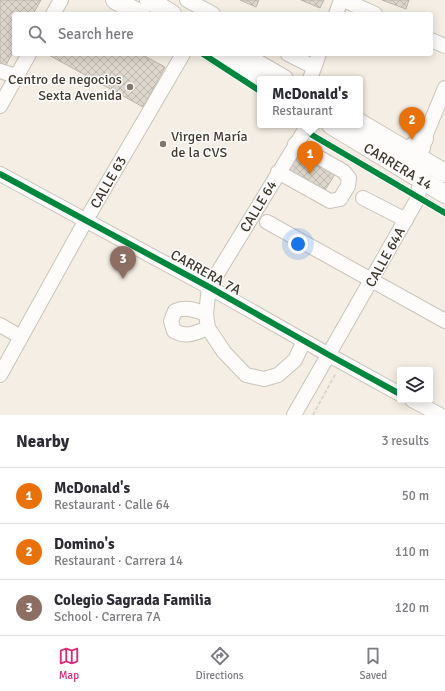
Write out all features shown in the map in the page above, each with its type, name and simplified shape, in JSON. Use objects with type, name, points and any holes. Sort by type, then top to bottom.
[{"type":"main road","points":[[115,0],[137,12]]},
{"type":"main road","points":[[148,0],[169,12]]},
{"type":"main road","points":[[216,56],[257,80]]},
{"type":"main road","points":[[244,56],[279,76]]},
{"type":"main road","name":"CARRERA 14","points":[[363,125],[445,173]]},
{"type":"main road","name":"CARRERA 14","points":[[336,128],[445,194]]},
{"type":"main road","points":[[406,151],[424,139]]},
{"type":"street","points":[[54,12],[61,0]]},
{"type":"street","points":[[187,0],[205,9]]},
{"type":"street","points":[[337,12],[343,0],[370,12]]},
{"type":"street","points":[[433,41],[445,46]]},
{"type":"street","points":[[0,106],[28,56]]},
{"type":"street","name":"CALLE 63","points":[[0,375],[86,220],[182,56]]},
{"type":"street","points":[[291,56],[312,73],[318,56]]},
{"type":"street","points":[[0,71],[16,76]]},
{"type":"street","name":"CALLE 64A","points":[[294,415],[418,198],[424,139],[445,88]]},
{"type":"street","name":"CALLE 64","points":[[209,287],[306,128]]},
{"type":"street","points":[[278,172],[330,201],[340,199],[348,186],[349,178],[343,171],[295,144]]},
{"type":"street","name":"CARRERA 7A","points":[[0,174],[209,287],[397,392]]},
{"type":"street","points":[[363,198],[406,220]]},
{"type":"street","points":[[266,222],[445,321]]},
{"type":"street","points":[[209,287],[206,314],[208,328],[224,352],[246,375],[264,379],[278,375],[295,360],[304,341]]},
{"type":"street","points":[[206,314],[187,308],[180,308],[175,311],[171,321],[174,331],[182,335],[193,334],[208,328]]},
{"type":"street","points":[[0,325],[21,337]]},
{"type":"street","points":[[418,403],[440,415]]},
{"type":"path","points":[[313,415],[342,362]]},
{"type":"building","points":[[0,0],[41,0],[34,12],[12,12],[12,54],[5,67],[0,64]]},
{"type":"building","points":[[240,0],[259,0],[256,7]]},
{"type":"building","points":[[301,0],[324,0],[320,8]]},
{"type":"building","points":[[382,0],[409,0],[406,9]]},
{"type":"building","name":"Centro de negocios Sexta Avenida","points":[[51,56],[145,56],[165,67],[143,107]]},
{"type":"building","points":[[299,153],[335,174],[322,195],[285,174]]},
{"type":"cycle path","points":[[206,56],[257,89]]},
{"type":"cycle path","points":[[308,128],[312,135],[445,213]]},
{"type":"cycle path","points":[[0,174],[209,287],[397,392]]},
{"type":"place","name":"Centro de negocios Sexta Avenida","points":[[130,87]]},
{"type":"place","name":"Domino's","points":[[412,140]]},
{"type":"place","name":"Virgen María de la CVS","points":[[163,144]]},
{"type":"place","name":"McDonald's","points":[[310,174]]},
{"type":"place","name":"Colegio Sagrada Familia","points":[[123,279]]}]
